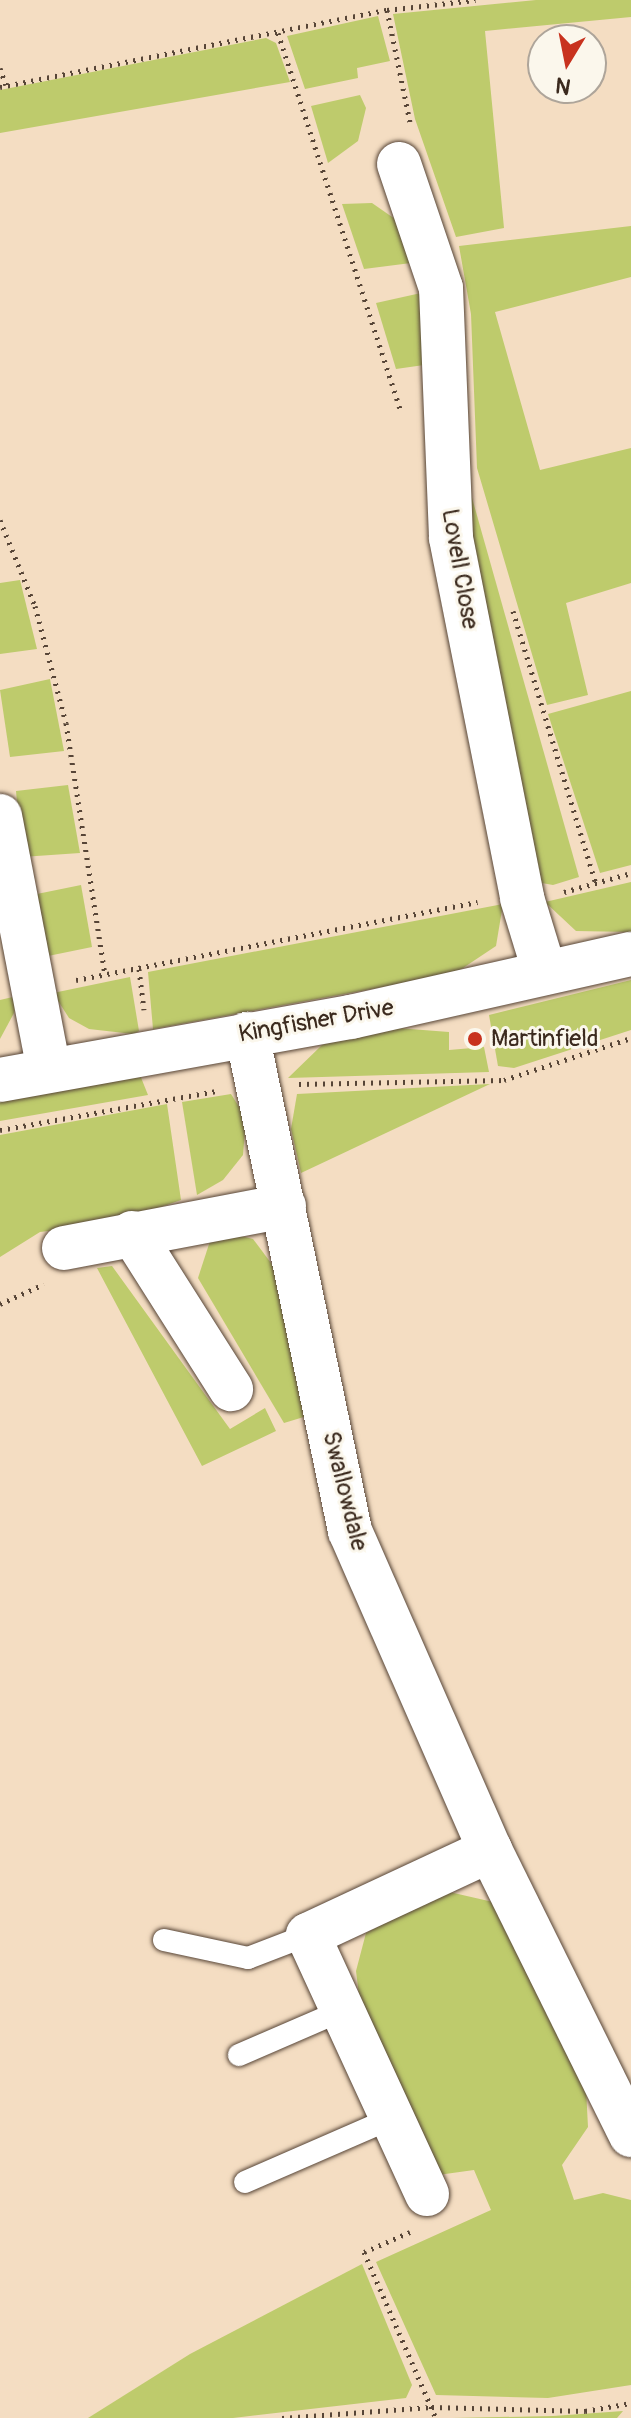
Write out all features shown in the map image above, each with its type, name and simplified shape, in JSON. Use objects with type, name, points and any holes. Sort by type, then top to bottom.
[{"type":"street","name":"Lovell Close","points":[[399,164],[441,288],[451,538],[522,898],[545,973]]},
{"type":"street","points":[[0,816],[49,1070]]},
{"type":"street","name":"Kingfisher Drive","points":[[0,1080],[247,1034],[631,954]]},
{"type":"street","name":"Swallowdale","points":[[247,1034],[350,1531],[490,1850],[631,2135]]},
{"type":"street","points":[[64,1248],[284,1206]]},
{"type":"street","points":[[132,1233],[231,1389]]},
{"type":"street","points":[[427,2194],[308,1935],[490,1850]]},
{"type":"lane","points":[[164,1940],[248,1958],[308,1935]]},
{"type":"lane","points":[[239,2055],[343,2010]]},
{"type":"lane","points":[[245,2182],[392,2118]]},
{"type":"path","points":[[397,9],[398,0]]},
{"type":"path","points":[[0,68],[3,86],[387,10],[475,0]]},
{"type":"path","points":[[387,10],[412,131],[399,164]]},
{"type":"path","points":[[278,33],[404,424]]},
{"type":"path","points":[[0,520],[35,606],[66,723],[105,975]]},
{"type":"path","points":[[509,595],[596,884]]},
{"type":"path","points":[[32,988],[596,884],[631,873]]},
{"type":"path","points":[[0,1130],[257,1086],[504,1080],[631,1038]]},
{"type":"path","points":[[427,2194],[431,2223],[364,2252],[436,2418]]},
{"type":"path","points":[[282,2418],[432,2407],[531,2413],[631,2403]]},
{"type":"green space","points":[[536,0],[631,0],[631,17],[527,24],[527,27],[485,31],[504,228],[456,237],[415,119],[393,14]]},
{"type":"green space","points":[[378,16],[390,61],[357,68],[358,78],[305,89],[287,36]]},
{"type":"green space","points":[[266,38],[276,43],[290,82],[0,133],[0,90]]},
{"type":"green space","points":[[360,95],[366,108],[358,141],[328,163],[311,106]]},
{"type":"green space","points":[[372,203],[395,219],[411,263],[364,269],[342,204]]},
{"type":"green space","points":[[631,226],[631,277],[495,312],[540,470],[631,448],[631,583],[566,603],[588,695],[547,705],[477,468],[471,314],[459,246]]},
{"type":"green space","points":[[421,293],[424,365],[396,369],[376,303]]},
{"type":"green space","points":[[465,473],[579,877],[553,885],[536,882],[465,510]]},
{"type":"green space","points":[[20,580],[37,649],[0,654],[0,583]]},
{"type":"green space","points":[[50,679],[64,751],[10,757],[0,690]]},
{"type":"green space","points":[[631,691],[631,865],[600,873],[548,714]]},
{"type":"green space","points":[[68,785],[80,853],[22,857],[16,791]]},
{"type":"green space","points":[[631,882],[631,932],[576,931],[545,902]]},
{"type":"green space","points":[[81,885],[92,947],[48,956],[32,895]]},
{"type":"green space","points":[[503,904],[496,946],[454,974],[153,1029],[148,972]]},
{"type":"green space","points":[[130,977],[139,1031],[133,1034],[89,1029],[69,1018],[53,993]]},
{"type":"green space","points":[[631,980],[631,1030],[514,1068],[498,1066],[489,1015]]},
{"type":"green space","points":[[17,996],[14,1013],[0,1039],[0,1000]]},
{"type":"green space","points":[[384,1027],[449,1032],[449,1050],[484,1047],[489,1072],[288,1078],[322,1045]]},
{"type":"green space","points":[[138,1070],[148,1095],[0,1121],[0,1102]]},
{"type":"green space","points":[[490,1084],[301,1173],[291,1129],[297,1094]]},
{"type":"green space","points":[[231,1094],[246,1118],[243,1155],[223,1180],[197,1195],[182,1102]]},
{"type":"green space","points":[[167,1104],[181,1200],[115,1223],[40,1232],[0,1257],[0,1135]]},
{"type":"green space","points":[[237,1235],[253,1239],[274,1267],[307,1416],[284,1423],[198,1278],[211,1238]]},
{"type":"green space","points":[[112,1266],[230,1429],[265,1408],[276,1431],[202,1466],[97,1268]]},
{"type":"green space","points":[[445,1891],[493,1902],[586,2089],[588,2127],[562,2165],[574,2200],[603,2193],[631,2200],[631,2385],[548,2398],[436,2395],[376,2262],[491,2210],[474,2170],[438,2175],[360,2003],[356,1971],[366,1933]]},
{"type":"green space","points":[[362,2264],[412,2385],[406,2398],[233,2418],[88,2418],[190,2354]]},
{"type":"green space","points":[[623,2411],[617,2418],[452,2418],[553,2416]]},
{"type":"place","name":"Martinfield","points":[[475,1039]]}]
